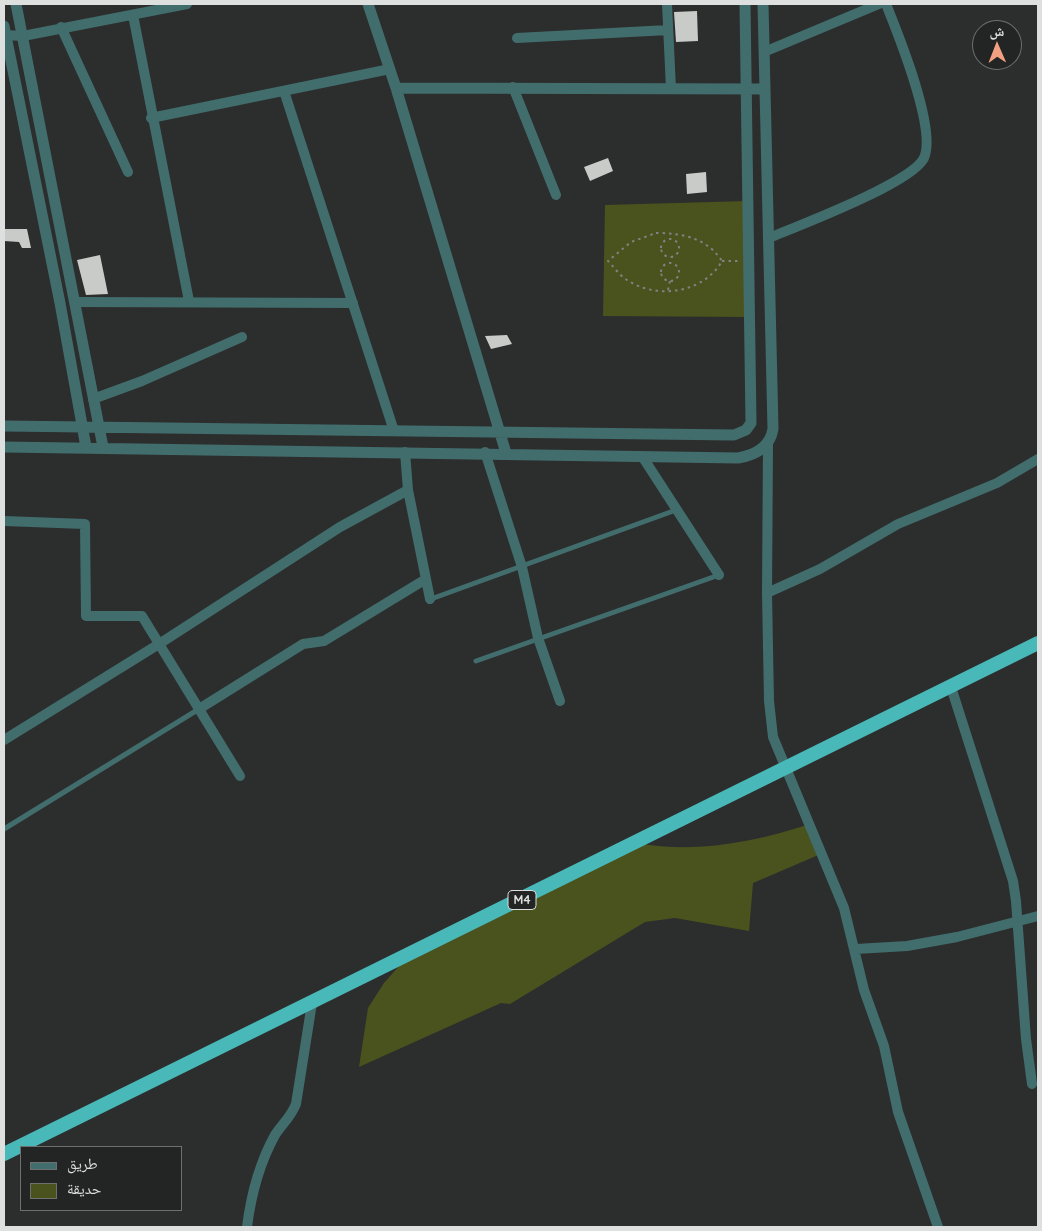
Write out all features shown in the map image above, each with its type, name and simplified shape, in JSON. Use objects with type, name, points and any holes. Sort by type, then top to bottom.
[{"type":"highway","name":"M4","points":[[20,1146],[1038,643]]},
{"type":"highway","name":"M4","points":[[4,1154],[20,1146]]},
{"type":"street","points":[[16,4],[103,447]]},
{"type":"street","points":[[86,447],[4,32],[23,36],[61,27],[187,4]]},
{"type":"street","points":[[368,4],[396,88],[506,453]]},
{"type":"street","points":[[667,4],[671,89]]},
{"type":"street","points":[[4,426],[734,435],[742,433],[751,423],[744,4]]},
{"type":"street","points":[[763,4],[773,429],[768,444],[767,593],[769,700],[773,737],[829,866],[856,949],[864,990],[884,1046],[898,1112],[938,1227]]},
{"type":"street","points":[[764,52],[861,8],[879,4]]},
{"type":"street","points":[[769,238],[870,196],[916,169],[924,158],[926,137],[916,82],[886,4]]},
{"type":"street","points":[[133,14],[151,118],[189,301]]},
{"type":"street","points":[[61,27],[128,172]]},
{"type":"street","points":[[517,38],[668,30]]},
{"type":"street","points":[[151,118],[390,69]]},
{"type":"street","points":[[513,87],[556,195]]},
{"type":"street","points":[[396,88],[764,89]]},
{"type":"street","points":[[284,91],[394,431]]},
{"type":"street","points":[[76,302],[353,303]]},
{"type":"street","points":[[93,399],[142,381],[242,337]]},
{"type":"street","points":[[4,447],[485,452],[738,458],[756,453],[768,444]]},
{"type":"street","points":[[405,452],[408,490],[430,599]]},
{"type":"street","points":[[485,452],[522,567],[538,638],[560,701]]},
{"type":"street","points":[[642,456],[719,575]]},
{"type":"street","points":[[767,593],[820,569],[898,524],[997,483],[1038,459]]},
{"type":"street","points":[[4,740],[159,644],[340,527],[408,490]]},
{"type":"street","points":[[4,521],[85,524],[86,616],[142,616],[240,776]]},
{"type":"street","points":[[199,709],[303,644],[324,641],[426,578]]},
{"type":"street","points":[[951,687],[1012,880],[1018,922],[1026,1039],[1032,1084]]},
{"type":"street","points":[[856,949],[908,946],[957,937],[1038,916]]},
{"type":"street","points":[[247,1227],[256,1178],[268,1148],[279,1128],[292,1115],[296,1104],[312,1003]]},
{"type":"lane","points":[[430,599],[677,510]]},
{"type":"lane","points":[[476,661],[719,575]]},
{"type":"lane","points":[[4,829],[199,709]]},
{"type":"path","points":[[604,263],[630,242],[656,233],[690,236],[712,249],[722,261]]},
{"type":"path","points":[[670,233],[670,238]]},
{"type":"path","points":[[670,238],[664,241],[661,246],[662,252],[669,257],[670,263]]},
{"type":"path","points":[[669,257],[677,254],[679,249],[676,241],[670,238]]},
{"type":"path","points":[[722,261],[749,260]]},
{"type":"path","points":[[608,261],[620,274],[636,285],[668,290],[683,289],[700,283],[710,277],[722,261]]},
{"type":"path","points":[[670,263],[677,266],[679,271],[676,279],[670,281],[663,277],[661,271],[664,266],[670,263]]},
{"type":"path","points":[[668,290],[670,281]]},
{"type":"green space","points":[[747,201],[750,317],[603,316],[605,205]]},
{"type":"green space","points":[[810,824],[823,853],[753,883],[749,931],[675,918],[645,922],[510,1004],[501,1003],[359,1067],[368,1008],[384,983],[408,956],[638,843],[659,846],[703,847],[746,841]]},
{"type":"building","points":[[697,11],[698,41],[676,42],[674,12]]},
{"type":"building","points":[[608,158],[613,171],[590,181],[584,167]]},
{"type":"building","points":[[706,172],[707,192],[687,194],[686,174]]},
{"type":"building","points":[[4,229],[27,229],[31,248],[22,248],[19,242],[4,241]]},
{"type":"building","points":[[100,255],[108,294],[86,295],[77,260]]},
{"type":"building","points":[[507,335],[512,344],[491,349],[485,336]]}]
